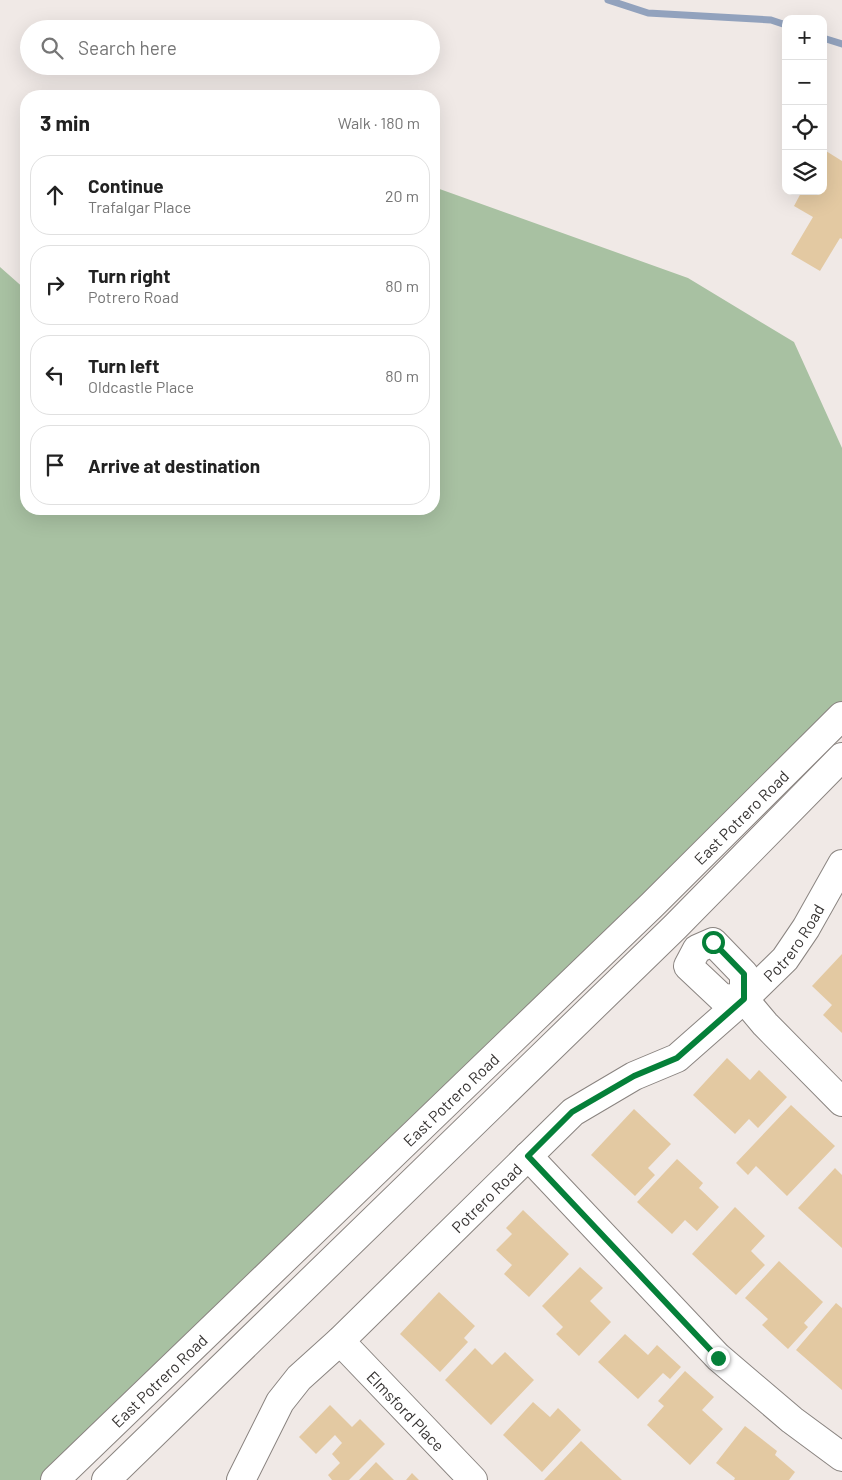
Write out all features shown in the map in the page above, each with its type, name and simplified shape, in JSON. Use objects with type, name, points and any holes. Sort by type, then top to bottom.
[{"type":"street","name":"East Potrero Road","points":[[55,1480],[652,905],[842,716]]},
{"type":"street","name":"East Potrero Road","points":[[106,1480],[675,927],[842,756]]},
{"type":"street","name":"Potrero Road","points":[[241,1480],[280,1402],[299,1378],[340,1341],[572,1112],[634,1076],[677,1058],[744,999],[785,959],[806,928],[842,864]]},
{"type":"street","points":[[652,905],[697,949],[713,942],[738,967],[744,974],[744,999],[765,1024],[842,1102]]},
{"type":"street","points":[[528,1156],[718,1358],[792,1420],[842,1457]]},
{"type":"street","name":"Elmsford Place","points":[[340,1341],[473,1480]]},
{"type":"street","points":[[79,1457],[102,1480]]},
{"type":"green space","points":[[440,189],[688,278],[794,342],[842,448],[842,716],[55,1480],[0,1480],[0,267],[20,285],[20,515],[440,515]]},
{"type":"building","points":[[827,152],[842,161],[842,239],[840,238],[820,271],[791,254],[813,217],[794,206],[800,195],[827,195]]},
{"type":"building","points":[[842,954],[842,1033],[823,1015],[832,1005],[812,986]]},
{"type":"building","points":[[727,1058],[750,1080],[759,1070],[787,1097],[758,1128],[749,1119],[735,1134],[693,1095]]},
{"type":"building","points":[[791,1105],[835,1146],[787,1196],[756,1166],[748,1175],[736,1163]]},
{"type":"building","points":[[634,1109],[671,1144],[648,1168],[655,1175],[635,1196],[591,1155]]},
{"type":"building","points":[[677,1159],[703,1183],[699,1188],[719,1207],[697,1231],[685,1220],[672,1234],[637,1202]]},
{"type":"building","points":[[835,1168],[842,1175],[842,1248],[798,1208]]},
{"type":"building","points":[[735,1207],[765,1236],[751,1251],[765,1265],[736,1295],[692,1254]]},
{"type":"building","points":[[523,1210],[569,1254],[529,1297],[504,1274],[512,1265],[496,1250],[512,1234],[506,1228]]},
{"type":"building","points":[[779,1261],[823,1302],[804,1323],[808,1327],[788,1349],[762,1325],[768,1319],[745,1298]]},
{"type":"building","points":[[580,1267],[603,1288],[590,1301],[611,1322],[579,1356],[556,1334],[563,1327],[542,1306]]},
{"type":"building","points":[[439,1292],[475,1326],[464,1338],[468,1342],[440,1372],[400,1334]]},
{"type":"building","points":[[836,1303],[842,1308],[842,1390],[796,1350]]},
{"type":"building","points":[[625,1334],[648,1355],[657,1345],[681,1367],[670,1379],[663,1373],[638,1399],[598,1362]]},
{"type":"building","points":[[475,1348],[492,1365],[505,1352],[534,1380],[491,1425],[445,1380]]},
{"type":"building","points":[[685,1371],[714,1397],[702,1410],[723,1429],[690,1465],[647,1425],[664,1406],[658,1401]]},
{"type":"building","points":[[533,1402],[550,1417],[558,1408],[581,1430],[542,1472],[503,1435]]},
{"type":"building","points":[[330,1405],[352,1427],[360,1419],[385,1444],[349,1480],[332,1480],[328,1475],[340,1463],[332,1454],[342,1443],[335,1435],[316,1454],[299,1437]]},
{"type":"building","points":[[745,1426],[777,1451],[775,1455],[795,1472],[789,1480],[734,1480],[735,1478],[716,1463]]},
{"type":"building","points":[[581,1441],[622,1480],[544,1480]]},
{"type":"building","points":[[376,1462],[394,1480],[359,1480]]},
{"type":"building","points":[[412,1473],[419,1480],[406,1480]]},
{"type":"waterway","points":[[608,0],[648,13],[771,20],[782,24]]},
{"type":"waterway","points":[[827,39],[842,44]]},
{"type":"route","points":[[713,942],[744,974],[744,999],[677,1058],[634,1076],[572,1112],[528,1156],[718,1358]]}]
